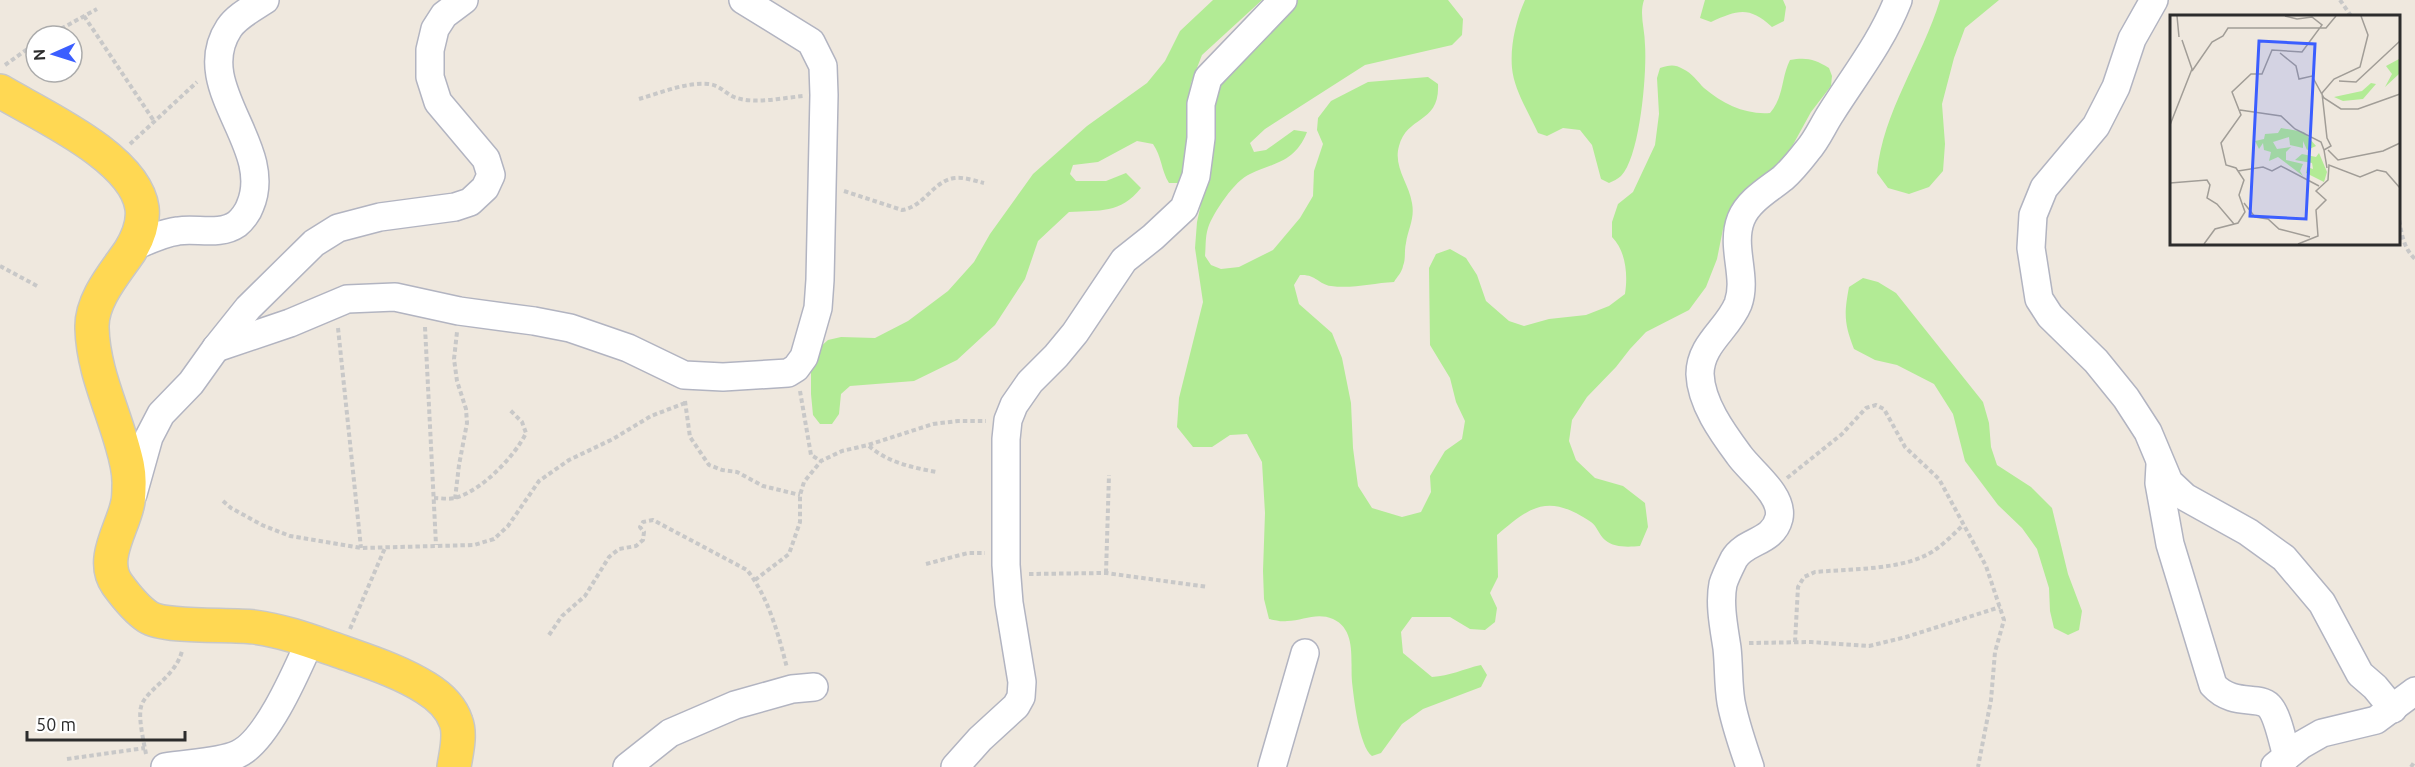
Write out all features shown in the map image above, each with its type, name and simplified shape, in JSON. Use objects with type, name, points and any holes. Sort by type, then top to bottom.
[{"type":"main road","points":[[3,92],[47,117],[111,160],[134,187],[142,207],[141,229],[102,295],[92,321],[93,348],[126,460],[129,482],[127,506],[117,531],[111,556],[114,580],[128,599],[148,617],[165,623],[255,627],[284,632],[375,664],[426,688],[446,703],[457,723],[458,745],[454,767]]},
{"type":"street","points":[[131,248],[179,230],[219,230],[236,224],[248,212],[254,198],[256,176],[249,147],[227,99],[221,79],[220,61],[222,43],[230,27],[243,14],[265,0]]},
{"type":"street","points":[[127,506],[138,480],[154,425],[191,383],[248,308],[314,243],[338,228],[380,217],[455,207],[470,202],[485,188],[491,175],[486,159],[438,102],[430,77],[430,50],[435,29],[444,15],[464,0]]},
{"type":"street","points":[[216,348],[290,323],[347,299],[395,297],[459,311],[570,328],[628,348],[684,375],[723,377],[778,375],[796,368],[804,357],[818,308],[823,66],[812,42],[743,0]]},
{"type":"street","points":[[955,767],[980,739],[1016,706],[1021,697],[1022,682],[1007,564],[1008,420],[1014,405],[1030,382],[1075,333],[1124,260],[1154,237],[1184,208],[1196,176],[1201,138],[1201,104],[1208,78],[1283,0]]},
{"type":"street","points":[[1750,767],[1731,701],[1723,621],[1723,585],[1736,557],[1750,544],[1768,536],[1779,517],[1777,500],[1740,457],[1714,417],[1705,398],[1700,374],[1704,351],[1728,323],[1739,302],[1741,276],[1736,247],[1742,218],[1756,200],[1785,176],[1809,149],[1864,64],[1898,0]]},
{"type":"street","points":[[2154,0],[2132,39],[2116,87],[2096,126],[2044,188],[2032,214],[2031,248],[2039,299],[2050,316],[2096,361],[2126,398],[2148,432],[2169,482],[2185,496],[2248,532],[2284,558],[2322,603],[2360,674],[2375,687],[2393,709]]},
{"type":"street","points":[[2160,464],[2159,483],[2170,544],[2213,685],[2221,694],[2232,699],[2262,702],[2270,707],[2281,762],[2322,733],[2376,720],[2415,691]]},
{"type":"street","points":[[156,762],[236,756],[247,750],[272,717],[290,687],[325,646]]},
{"type":"street","points":[[1272,767],[1305,653]]},
{"type":"street","points":[[627,767],[670,733],[735,705],[803,688]]},
{"type":"path","points":[[2340,0],[2350,15]]},
{"type":"path","points":[[70,24],[97,9]]},
{"type":"path","points":[[84,16],[154,121]]},
{"type":"path","points":[[3,92],[24,61]]},
{"type":"path","points":[[111,160],[220,61]]},
{"type":"path","points":[[639,99],[705,84],[718,86],[734,98],[746,100],[824,95]]},
{"type":"path","points":[[822,189],[858,194],[902,210],[911,209],[940,185],[953,178],[984,183]]},
{"type":"path","points":[[2400,223],[2404,242],[2415,259]]},
{"type":"path","points":[[0,266],[39,287]]},
{"type":"path","points":[[424,303],[436,545]]},
{"type":"path","points":[[335,304],[361,548]]},
{"type":"path","points":[[455,498],[467,423],[466,409],[457,381],[454,360],[459,311]]},
{"type":"path","points":[[796,368],[808,446],[811,455],[821,461]]},
{"type":"path","points":[[684,375],[690,437],[709,465],[722,471],[737,472],[763,486],[800,495]]},
{"type":"path","points":[[223,501],[262,525],[290,536],[361,548],[474,545],[495,539],[508,526],[539,481],[561,465],[613,439],[651,416],[685,403]]},
{"type":"path","points":[[1770,491],[1842,434],[1866,408],[1876,405],[1884,409],[1905,447],[1939,479],[1986,566],[2004,620],[1995,652],[1991,700],[1977,767]]},
{"type":"path","points":[[434,498],[455,498],[476,487],[500,467],[524,438],[526,428],[510,410]]},
{"type":"path","points":[[755,580],[789,554],[800,522],[800,495],[804,482],[821,461],[842,450],[868,445],[933,424],[1008,420]]},
{"type":"path","points":[[868,445],[875,452],[897,462],[913,468],[937,472]]},
{"type":"path","points":[[1106,573],[1109,476]]},
{"type":"path","points":[[549,635],[562,616],[585,596],[609,556],[619,549],[636,546],[643,540],[644,532],[640,527],[643,522],[652,520],[662,523],[747,570],[755,580],[782,651],[803,688]]},
{"type":"path","points":[[1795,642],[1798,587],[1804,577],[1815,572],[1894,565],[1923,557],[1944,543],[1963,525]]},
{"type":"path","points":[[325,646],[386,547]]},
{"type":"path","points":[[926,564],[968,553],[1007,564],[1106,573],[1208,587]]},
{"type":"path","points":[[1726,645],[1795,642],[1869,646],[1906,637],[2000,607]]},
{"type":"path","points":[[156,762],[145,748],[141,708],[144,701],[173,671],[180,657],[189,624]]},
{"type":"path","points":[[67,759],[145,748]]},
{"type":"path","points":[[2411,767],[2415,761]]},
{"type":"green space","points":[[1213,0],[1262,0],[1202,55],[1191,83],[1186,122],[1187,157],[1180,183],[1169,183],[1153,144],[1137,141],[1098,162],[1073,165],[1070,174],[1076,181],[1106,181],[1126,173],[1141,188],[1125,202],[1109,209],[1069,212],[1038,241],[1025,279],[995,325],[957,360],[914,381],[850,386],[841,394],[839,414],[832,424],[820,424],[813,415],[811,394],[811,369],[818,349],[828,340],[841,337],[875,338],[908,321],[948,291],[974,262],[990,234],[1033,174],[1087,126],[1147,83],[1165,61],[1180,31]]},
{"type":"green space","points":[[1296,0],[1448,0],[1463,19],[1462,35],[1452,45],[1365,65],[1265,129],[1250,143],[1254,152],[1266,150],[1294,130],[1307,132],[1297,150],[1291,155],[1244,177],[1238,183],[1215,214],[1206,235],[1205,256],[1211,265],[1221,269],[1239,267],[1273,250],[1300,218],[1313,196],[1314,171],[1323,144],[1317,130],[1318,118],[1331,101],[1368,82],[1428,77],[1438,84],[1434,106],[1409,129],[1399,146],[1398,161],[1412,203],[1413,214],[1405,246],[1404,263],[1394,282],[1339,287],[1327,285],[1310,276],[1300,275],[1294,285],[1299,304],[1332,333],[1342,358],[1351,403],[1358,486],[1372,508],[1402,517],[1421,512],[1431,492],[1430,476],[1445,451],[1462,439],[1465,421],[1456,402],[1450,378],[1430,345],[1429,268],[1436,254],[1450,249],[1466,258],[1477,275],[1486,301],[1509,321],[1524,326],[1549,319],[1586,315],[1609,306],[1625,294],[1626,279],[1623,256],[1612,237],[1612,222],[1618,204],[1633,192],[1655,145],[1659,114],[1657,78],[1660,68],[1680,67],[1711,94],[1744,110],[1761,113],[1770,113],[1775,107],[1790,60],[1815,61],[1829,68],[1832,76],[1831,86],[1811,112],[1789,152],[1736,207],[1723,229],[1717,259],[1706,287],[1689,310],[1646,332],[1587,397],[1572,420],[1569,441],[1576,460],[1595,478],[1623,486],[1645,503],[1648,527],[1640,546],[1626,547],[1609,543],[1591,522],[1576,513],[1551,506],[1530,510],[1509,525],[1497,535],[1498,577],[1490,593],[1497,608],[1495,622],[1485,630],[1470,629],[1450,617],[1412,617],[1401,632],[1403,653],[1432,677],[1481,665],[1487,675],[1481,687],[1423,709],[1402,724],[1381,753],[1372,756],[1367,751],[1358,722],[1352,682],[1351,647],[1341,624],[1321,616],[1293,621],[1269,619],[1264,599],[1265,513],[1262,462],[1247,434],[1230,435],[1212,447],[1193,447],[1177,427],[1179,398],[1203,302],[1195,248],[1197,222],[1209,167],[1215,96],[1220,80]]},
{"type":"green space","points":[[1525,0],[1644,0],[1642,11],[1645,75],[1641,114],[1628,166],[1621,176],[1609,183],[1601,179],[1592,145],[1580,130],[1563,128],[1547,136],[1538,133],[1522,101],[1513,76],[1512,51],[1514,33]]},
{"type":"green space","points":[[1705,0],[1783,0],[1786,7],[1784,21],[1772,27],[1757,16],[1743,12],[1711,22],[1700,18]]},
{"type":"green space","points":[[1940,0],[1999,0],[1965,28],[1954,58],[1942,104],[1945,144],[1943,171],[1929,187],[1909,194],[1888,188],[1877,173],[1887,128]]},
{"type":"green space","points":[[1863,278],[1878,282],[1896,293],[1983,402],[1989,423],[1991,447],[1997,465],[2031,487],[2052,508],[2068,574],[2082,611],[2079,630],[2068,635],[2054,628],[2050,611],[2049,588],[2037,549],[2022,528],[1998,505],[1965,461],[1953,414],[1934,384],[1897,365],[1875,360],[1854,349],[1848,332],[1846,304],[1849,287]]}]
